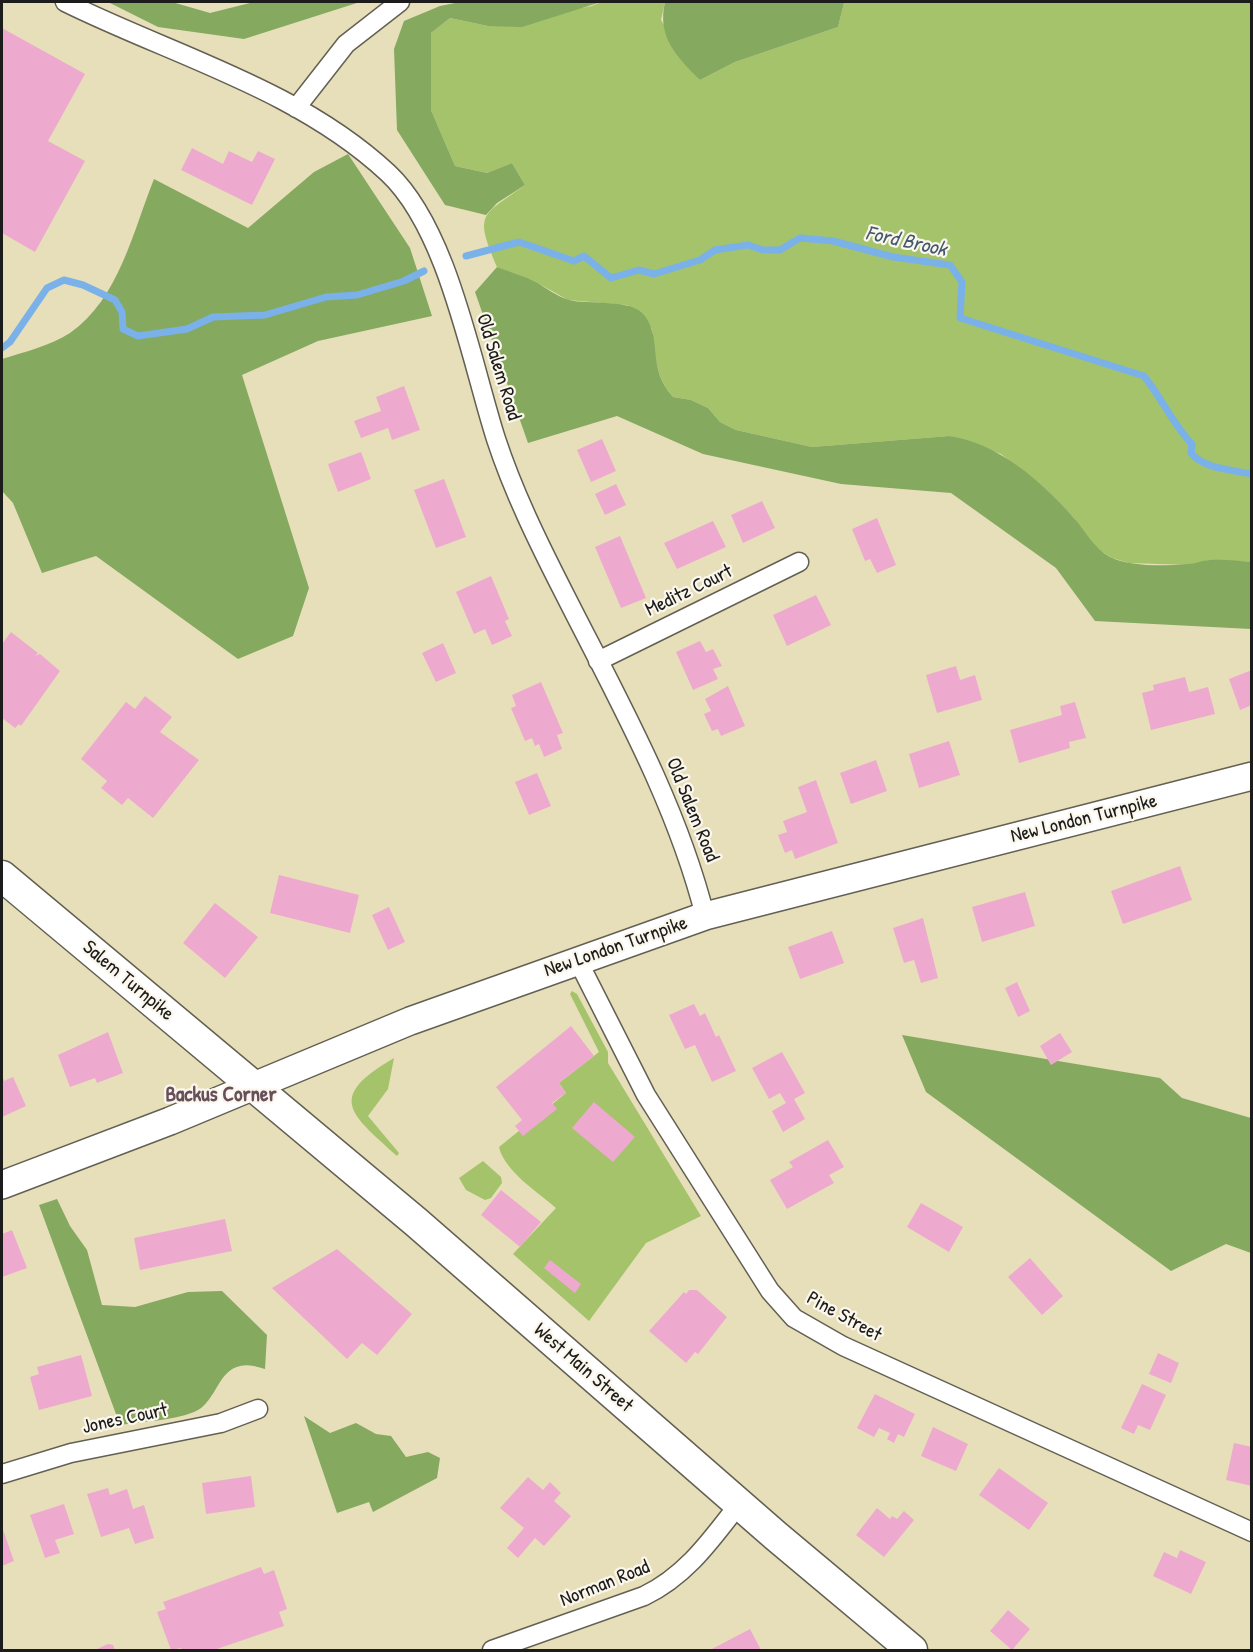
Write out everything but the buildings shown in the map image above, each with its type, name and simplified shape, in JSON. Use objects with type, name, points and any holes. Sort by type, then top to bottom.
[{"type":"main road","name":"New London Turnpike","points":[[2,1185],[255,1086],[352,1044],[578,959],[705,915],[1251,776]]},
{"type":"main road","name":"Salem Turnpike","points":[[2,876],[255,1086]]},
{"type":"main road","name":"West Main Street","points":[[255,1086],[416,1222],[739,1504],[912,1650]]},
{"type":"street","name":"Old Salem Road","points":[[65,2],[243,81],[296,108],[358,148],[390,175],[417,211],[432,237],[468,344],[497,442],[535,535],[659,783],[695,876],[705,915]]},
{"type":"street","points":[[296,108],[346,44],[400,2]]},
{"type":"street","name":"Meditz Court","points":[[598,661],[799,562]]},
{"type":"street","name":"Pine Street","points":[[578,959],[646,1095],[770,1291],[794,1318],[843,1346],[1251,1532]]},
{"type":"street","name":"Jones Court","points":[[2,1474],[71,1453],[221,1423],[258,1409]]},
{"type":"street","name":"Norman Road","points":[[492,1650],[644,1596],[663,1586],[680,1575],[698,1556],[739,1504]]},
{"type":"green space","points":[[108,2],[172,2],[210,13],[254,2],[360,2],[244,39],[158,27]]},
{"type":"green space","points":[[460,2],[601,2],[522,27],[488,26],[450,18],[431,33],[431,110],[455,166],[487,173],[512,163],[525,185],[497,203],[486,215],[445,205],[397,130],[394,49],[404,21],[440,6]]},
{"type":"green space","points":[[601,2],[665,2],[661,20],[700,80],[735,62],[838,27],[844,3],[1251,2],[1251,562],[1209,560],[1189,565],[1129,563],[1112,558],[1096,548],[1074,518],[1046,490],[1001,454],[949,436],[812,447],[736,430],[720,422],[708,408],[691,400],[673,397],[659,373],[652,329],[627,305],[568,300],[534,281],[497,267],[485,235],[486,217],[499,204],[525,185],[512,163],[487,173],[455,166],[431,110],[431,33],[450,18],[488,26],[592,6]]},
{"type":"green space","points":[[665,2],[852,2],[844,3],[838,27],[735,62],[700,80],[676,54],[666,36],[663,14]]},
{"type":"green space","points":[[348,154],[410,248],[432,316],[318,341],[242,375],[309,588],[293,636],[238,659],[96,556],[42,573],[13,503],[2,491],[2,359],[54,342],[87,319],[113,283],[154,179],[248,228],[314,172]]},
{"type":"green space","points":[[497,267],[536,282],[556,295],[569,300],[620,304],[639,310],[650,326],[660,375],[673,397],[691,400],[708,408],[720,422],[736,430],[812,447],[949,436],[967,440],[1001,455],[1033,477],[1078,522],[1099,549],[1110,557],[1127,563],[1148,565],[1191,564],[1215,560],[1251,562],[1251,629],[1095,621],[1056,568],[951,493],[841,484],[703,454],[617,416],[528,443],[475,292]]},
{"type":"green space","points":[[572,991],[577,994],[608,1052],[608,1063],[701,1216],[646,1243],[589,1321],[513,1254],[556,1208],[515,1173],[502,1156],[499,1147],[566,1093],[559,1083],[599,1052],[570,994]]},
{"type":"green space","points":[[902,1035],[1160,1078],[1182,1098],[1251,1118],[1251,1253],[1226,1244],[1171,1271],[926,1092]]},
{"type":"green space","points":[[394,1058],[388,1089],[368,1116],[399,1153],[397,1156],[367,1129],[352,1106],[352,1096],[359,1084],[372,1072]]},
{"type":"green space","points":[[483,1161],[501,1177],[502,1183],[491,1198],[485,1200],[466,1190],[459,1178]]},
{"type":"green space","points":[[57,1199],[70,1226],[87,1250],[102,1305],[135,1307],[188,1292],[222,1291],[267,1335],[265,1369],[249,1365],[237,1367],[228,1372],[210,1398],[194,1412],[167,1419],[120,1425],[39,1205]]},
{"type":"green space","points":[[304,1416],[330,1433],[356,1423],[376,1434],[391,1436],[406,1457],[428,1452],[440,1458],[437,1478],[373,1512],[369,1502],[337,1513]]},
{"type":"waterway","name":"Ford Brook","points":[[466,256],[519,242],[574,261],[584,256],[611,278],[639,270],[654,274],[700,260],[715,250],[748,245],[763,250],[780,250],[800,238],[833,241],[893,257],[950,265],[962,282],[960,318],[1144,376],[1179,429],[1192,444],[1191,453],[1211,466],[1252,474]]},
{"type":"waterway","points":[[2,348],[10,342],[47,288],[64,280],[83,285],[115,300],[122,312],[123,329],[138,336],[187,329],[213,317],[265,315],[326,297],[357,295],[404,281],[424,271]]},
{"type":"district","name":"Backus Corner","points":[[221,1095]]}]
